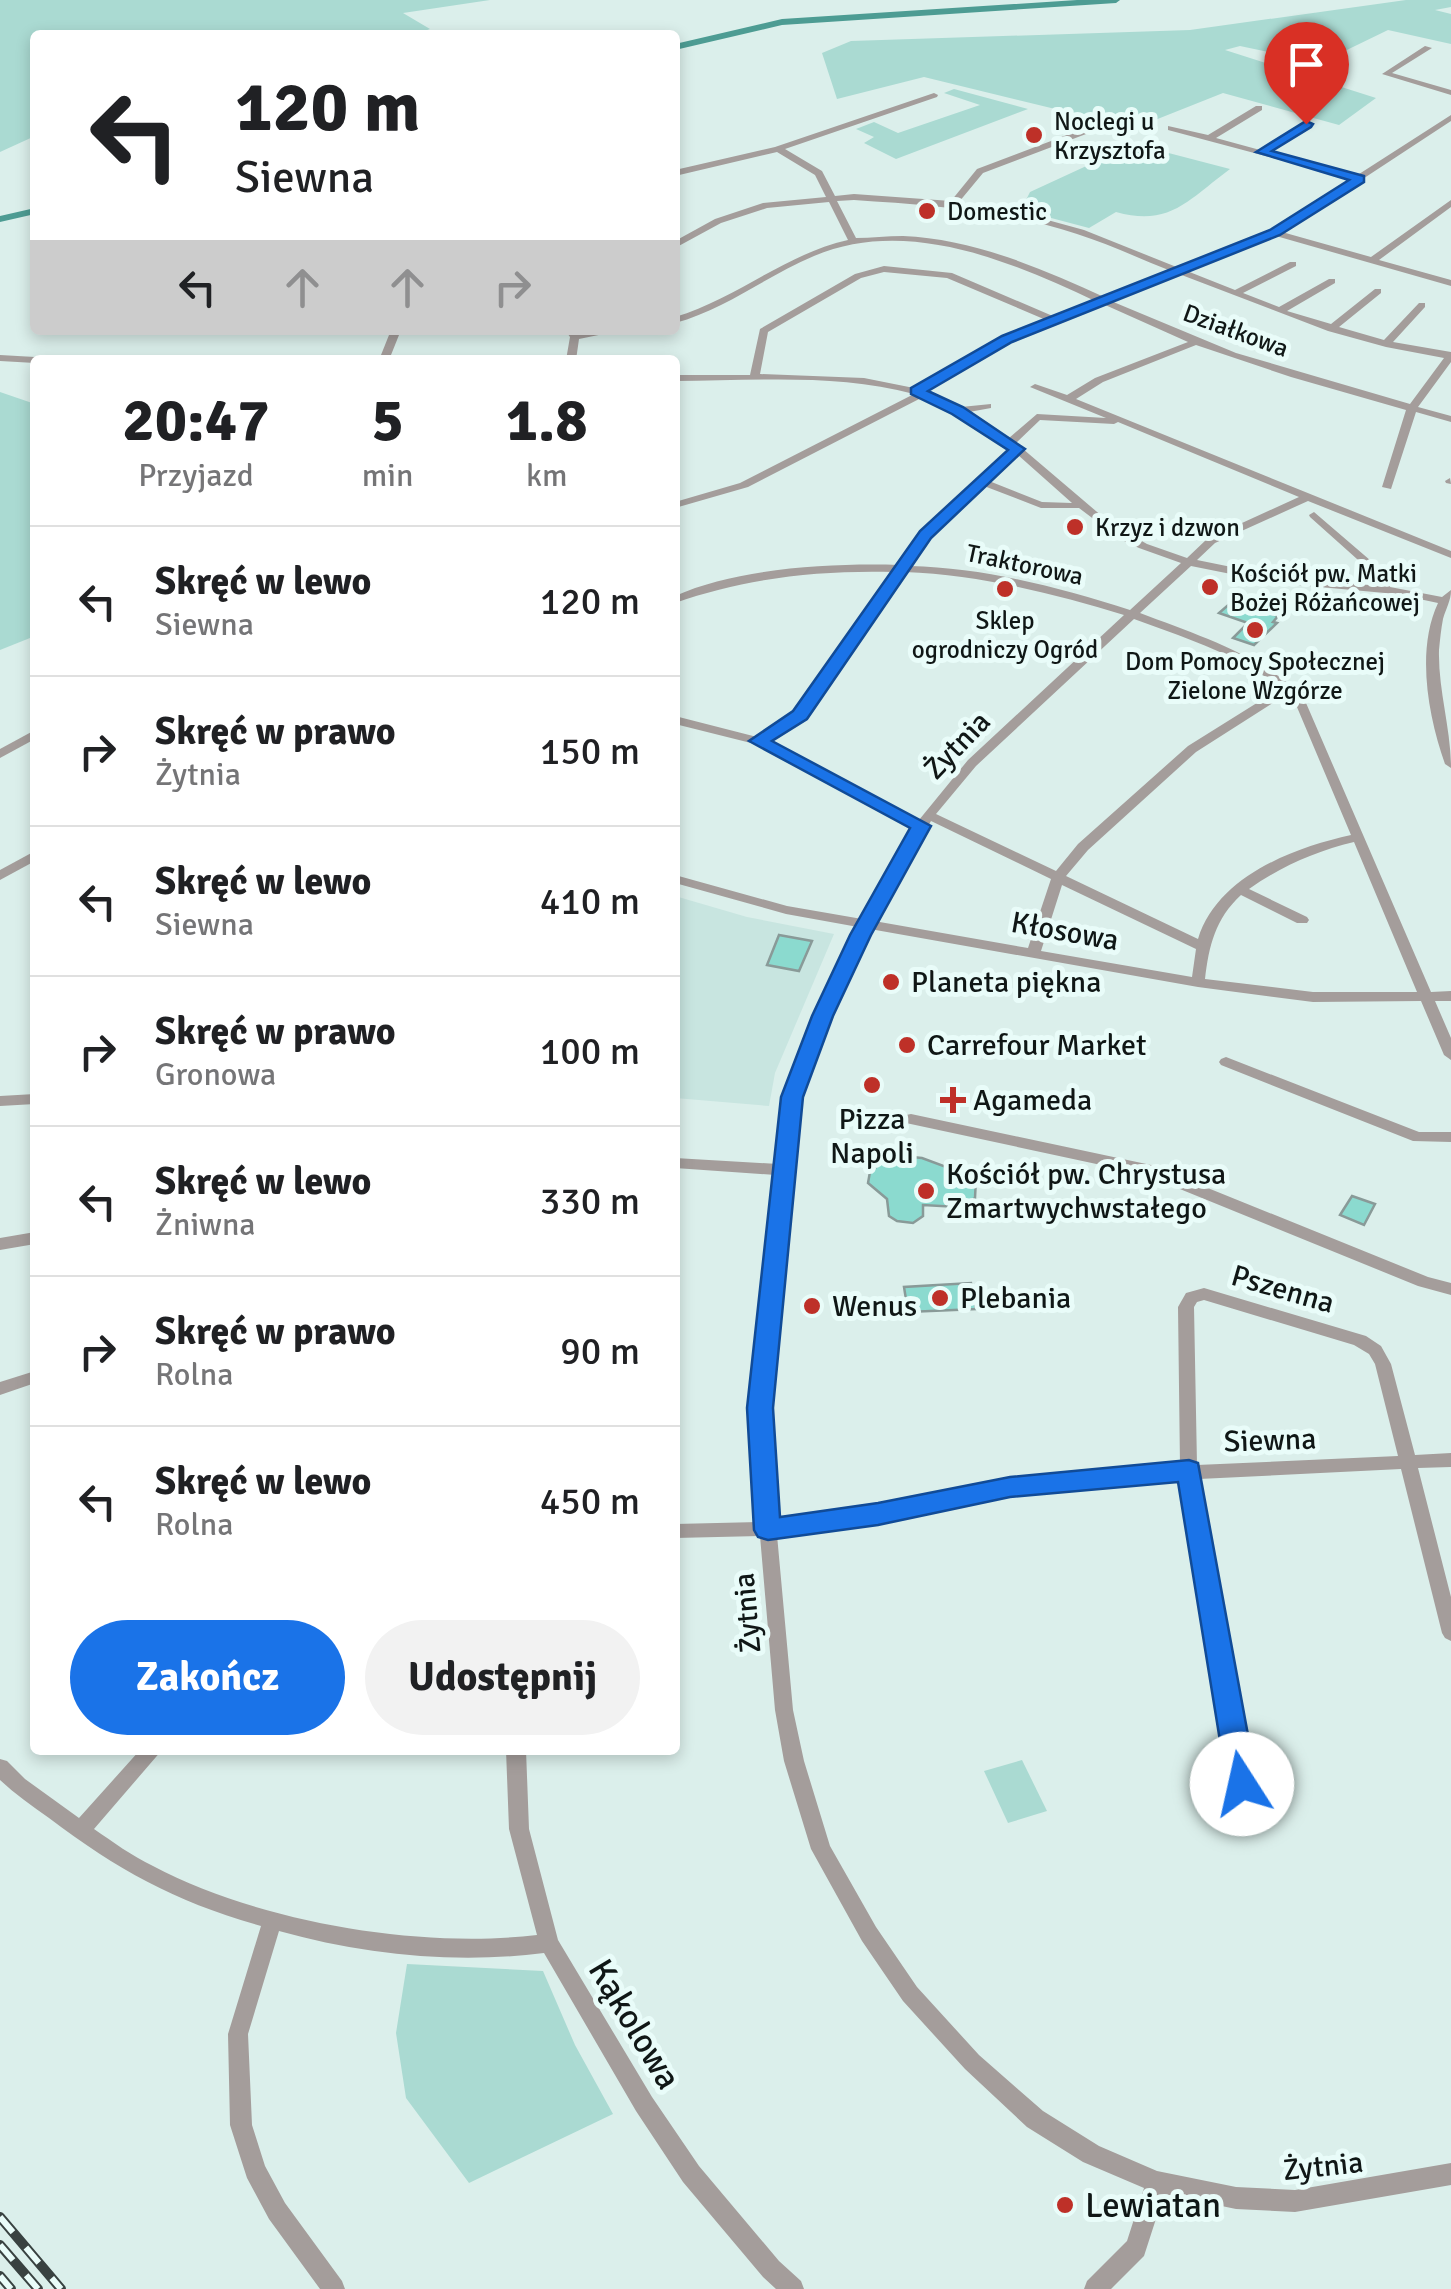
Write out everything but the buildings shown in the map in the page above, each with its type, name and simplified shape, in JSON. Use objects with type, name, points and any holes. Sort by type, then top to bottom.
[{"type":"street","points":[[1428,48],[1386,74],[1451,93]]},
{"type":"street","points":[[680,172],[778,149],[934,95]]},
{"type":"street","points":[[1209,138],[1259,108]]},
{"type":"street","points":[[680,504],[744,485],[919,392],[970,358],[1102,300],[1275,232],[1451,117]]},
{"type":"street","points":[[1262,152],[1306,124]]},
{"type":"street","points":[[1171,128],[1360,179]]},
{"type":"street","points":[[953,204],[980,171],[1091,130]]},
{"type":"street","points":[[778,149],[819,173],[853,242]]},
{"type":"street","points":[[680,242],[739,212],[766,204],[829,198],[953,204],[1050,223],[1330,329],[1451,355],[1412,408],[1387,487]]},
{"type":"street","points":[[1373,260],[1451,202]]},
{"type":"street","points":[[1275,232],[1451,283]]},
{"type":"street","name":"Działkowa","points":[[680,318],[820,250],[853,242],[912,239],[960,245],[996,255],[1196,342],[1451,418]]},
{"type":"street","points":[[1235,294],[1293,264]]},
{"type":"street","points":[[754,379],[763,331],[858,276],[878,270],[949,275],[1054,320]]},
{"type":"street","points":[[1278,311],[1332,281]]},
{"type":"street","points":[[1330,329],[1378,291]]},
{"type":"street","points":[[1386,344],[1422,305]]},
{"type":"street","points":[[1068,399],[1098,380],[1196,342]]},
{"type":"street","points":[[0,358],[30,360]]},
{"type":"street","points":[[680,378],[846,381],[919,392],[1014,446],[1080,504],[1126,537],[1189,562],[1322,585],[1385,586],[1446,596],[1436,613],[1436,692],[1439,725],[1451,764]]},
{"type":"street","points":[[1035,387],[1118,422],[1220,457],[1305,498],[1451,555]]},
{"type":"street","points":[[958,411],[988,406]]},
{"type":"street","points":[[759,741],[800,715],[926,534],[1014,446],[1037,417],[1118,422]]},
{"type":"street","points":[[980,481],[1040,506],[1056,509],[1080,504]]},
{"type":"street","name":"Żytnia","points":[[1305,498],[1211,541],[972,763],[925,820],[867,924],[822,1016],[794,1090],[760,1408],[768,1530],[784,1710],[794,1761],[820,1849],[869,1934],[922,2008],[972,2062],[1035,2119],[1092,2154],[1157,2182],[1236,2198],[1295,2201],[1451,2174]]},
{"type":"street","points":[[1314,515],[1381,575],[1385,586]]},
{"type":"street","name":"Traktorowa","points":[[680,598],[726,583],[774,574],[901,568],[991,576],[1134,614],[1266,668],[1289,688]]},
{"type":"street","points":[[1033,953],[1058,878],[1083,847],[1192,749],[1289,688],[1298,698],[1451,1054]]},
{"type":"street","points":[[680,721],[759,741],[1203,947]]},
{"type":"street","points":[[0,754],[30,737]]},
{"type":"street","points":[[1198,983],[1203,947],[1220,908],[1241,890],[1316,849],[1359,837]]},
{"type":"street","points":[[0,876],[30,858]]},
{"type":"street","name":"Kłosowa","points":[[680,881],[744,900],[1198,983],[1312,996],[1451,996]]},
{"type":"street","points":[[1241,890],[1302,920]]},
{"type":"street","points":[[1226,1062],[1418,1137],[1451,1137]]},
{"type":"street","points":[[0,1101],[30,1099]]},
{"type":"street","points":[[910,1119],[1146,1170],[1424,1282],[1451,1289]]},
{"type":"street","points":[[680,1163],[785,1170]]},
{"type":"street","points":[[0,1244],[30,1239]]},
{"type":"street","name":"Pszenna","points":[[1242,1784],[1189,1470],[1186,1307],[1192,1297],[1204,1294],[1360,1340],[1375,1350],[1383,1364],[1451,1634]]},
{"type":"street","points":[[0,1389],[30,1380]]},
{"type":"street","name":"Siewna","points":[[680,1531],[768,1530],[878,1514],[1010,1487],[1189,1470],[1451,1460]]},
{"type":"street","points":[[80,1831],[148,1755]]},
{"type":"street","name":"Kąkolowa","points":[[516,1755],[519,1830],[550,1943],[644,2104],[691,2174],[771,2270],[793,2289]]},
{"type":"street","points":[[0,1767],[80,1831],[150,1875],[272,1922],[410,1945],[516,1950],[550,1943]]},
{"type":"street","points":[[272,1922],[238,2034],[241,2125],[255,2170],[277,2210],[334,2289]]},
{"type":"street","points":[[1095,2289],[1136,2248],[1157,2182]]},
{"type":"shaded area","points":[[680,897],[747,917],[834,934],[775,1073],[769,1106],[680,1098]]},
{"type":"green space","points":[[0,0],[490,0],[403,13],[427,30],[30,30],[30,138],[0,152]]},
{"type":"green space","points":[[1406,0],[1451,0],[1451,7],[1435,10],[1451,14],[1451,44],[1388,30],[1320,63],[1240,46],[1225,50],[1376,98],[1339,125],[1223,93],[1150,122],[1117,124],[924,77],[837,99],[822,53],[851,41],[1190,30]]},
{"type":"green space","points":[[954,89],[1028,109],[896,159],[864,143],[874,137],[856,129],[874,122],[898,133],[980,105],[944,93]]},
{"type":"green space","points":[[1134,144],[1230,169],[1178,208],[1151,216],[1116,212],[1089,228],[1021,210],[1030,192]]},
{"type":"green space","points":[[0,392],[30,402],[30,638],[0,650]]},
{"type":"green space","points":[[1022,1760],[1047,1811],[1008,1823],[984,1771]]},
{"type":"green space","points":[[407,1964],[543,1971],[575,2045],[613,2114],[469,2183],[406,2098],[396,2033]]},
{"type":"waterway","points":[[680,46],[782,22],[1116,0]]},
{"type":"waterway","points":[[0,219],[30,212]]},
{"type":"railway","points":[[0,2217],[61,2289]]},
{"type":"railway","points":[[0,2245],[38,2289]]},
{"type":"railway","points":[[0,2276],[11,2289]]},
{"type":"place","name":"Noclegi u Krzysztofa","points":[[1034,135]]},
{"type":"place","name":"Domestic","points":[[927,211]]},
{"type":"place","name":"Krzyz i dzwon","points":[[1075,527]]},
{"type":"place","name":"Kościół pw. Matki Bożej Różańcowej","points":[[1210,587]]},
{"type":"place","name":"Sklep ogrodniczy Ogród","points":[[1005,589]]},
{"type":"place","name":"Dom Pomocy Społecznej Zielone Wzgórze","points":[[1255,630]]},
{"type":"place","name":"Planeta piękna","points":[[891,982]]},
{"type":"place","name":"Carrefour Market","points":[[907,1045]]},
{"type":"place","name":"Pizza Napoli","points":[[872,1085]]},
{"type":"place","name":"Agameda","points":[[953,1100]]},
{"type":"place","name":"Kościół pw. Chrystusa Zmartwychwstałego","points":[[926,1191]]},
{"type":"place","name":"Plebania","points":[[940,1298]]},
{"type":"place","name":"Wenus","points":[[812,1306]]},
{"type":"place","name":"Lewiatan","points":[[1065,2205]]},
{"type":"route","points":[[1242,1784],[1189,1470],[1010,1487],[878,1514],[768,1530],[760,1408],[792,1097],[822,1016],[860,935],[921,826],[759,741],[800,715],[926,534],[975,484],[1018,449],[958,411],[916,391],[1007,339],[1275,232],[1360,179],[1262,152],[1306,124]]}]
